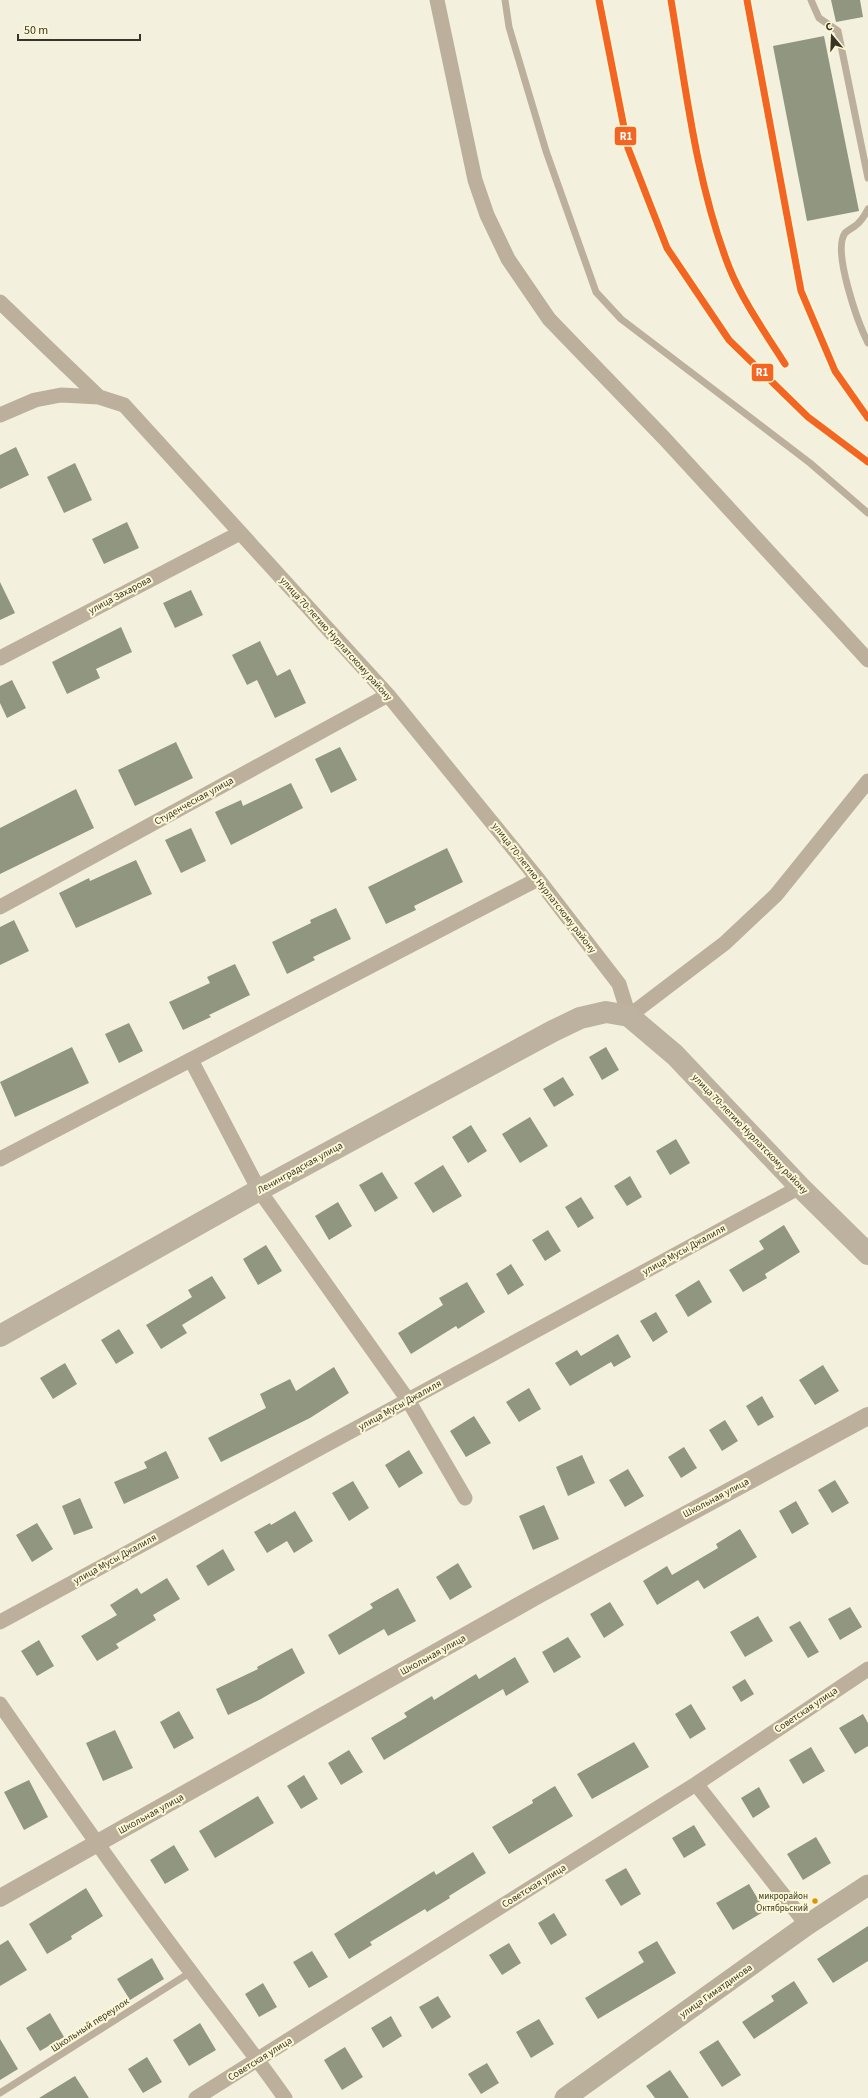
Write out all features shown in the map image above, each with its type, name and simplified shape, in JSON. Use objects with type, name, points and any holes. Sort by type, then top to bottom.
[{"type":"main road","name":"Ленинградская улица","points":[[0,1336],[259,1190],[553,1031],[580,1018],[606,1012],[629,1016]]},
{"type":"main road","name":"улица 70-летию Нурлатскому району","points":[[629,1016],[675,1055],[800,1187],[868,1254]]},
{"type":"main road","name":"улица Гиматдинова","points":[[565,2098],[808,1925],[868,1885]]},
{"type":"street","points":[[437,0],[475,180],[487,215],[508,259],[549,319],[664,438],[868,660]]},
{"type":"street","name":"улица 70-летию Нурлатскому району","points":[[0,302],[99,397],[124,405],[388,695],[538,879],[620,984],[629,1016]]},
{"type":"street","points":[[0,416],[35,400],[61,395],[99,397]]},
{"type":"street","name":"улица Захарова","points":[[0,658],[240,533]]},
{"type":"street","name":"Студенческая улица","points":[[0,907],[388,695]]},
{"type":"street","points":[[629,1016],[725,943],[776,896],[868,780]]},
{"type":"street","points":[[0,1159],[538,879]]},
{"type":"street","points":[[191,1060],[259,1190],[408,1400],[465,1498]]},
{"type":"street","name":"улица Мусы Джалиля","points":[[0,1622],[800,1187]]},
{"type":"street","name":"Школьная улица","points":[[0,1898],[544,1592],[868,1416]]},
{"type":"street","name":"Советская улица","points":[[196,2098],[259,2060],[696,1784],[868,1669]]},
{"type":"street","points":[[0,1704],[97,1844],[191,1972],[259,2060],[285,2098]]},
{"type":"street","points":[[696,1784],[808,1925]]},
{"type":"lane","points":[[505,0],[509,27],[546,151],[596,292],[621,319],[810,463],[868,512]]},
{"type":"lane","points":[[811,0],[819,18],[838,31],[868,178]]},
{"type":"lane","points":[[868,209],[864,217],[857,225],[846,232],[841,244],[852,302],[868,343]]},
{"type":"lane","name":"Школьный переулок","points":[[0,2094],[191,1972]]},
{"type":"building","points":[[831,0],[860,0],[863,17],[836,22]]},
{"type":"building","points":[[824,36],[859,211],[807,221],[773,46]]},
{"type":"building","points":[[16,447],[29,475],[0,489],[0,455]]},
{"type":"building","points":[[75,463],[92,500],[64,513],[47,477]]},
{"type":"building","points":[[127,522],[139,548],[104,564],[92,539]]},
{"type":"building","points":[[0,582],[15,613],[0,620]]},
{"type":"building","points":[[191,590],[203,615],[175,628],[163,603]]},
{"type":"building","points":[[121,627],[132,652],[96,669],[100,678],[67,694],[52,662]]},
{"type":"building","points":[[260,641],[277,676],[290,669],[306,703],[275,718],[257,680],[247,685],[232,655]]},
{"type":"building","points":[[12,680],[26,708],[7,718],[0,703],[0,686]]},
{"type":"building","points":[[176,742],[193,778],[135,806],[118,770]]},
{"type":"building","points":[[340,747],[357,780],[331,793],[315,759]]},
{"type":"building","points":[[291,783],[303,808],[231,845],[215,812],[241,800],[243,806]]},
{"type":"building","points":[[76,789],[94,828],[0,874],[0,828]]},
{"type":"building","points":[[191,828],[206,861],[181,873],[165,840]]},
{"type":"building","points":[[447,848],[463,882],[414,906],[416,910],[386,924],[368,887]]},
{"type":"building","points":[[136,860],[152,894],[76,928],[59,893],[89,878],[90,881]]},
{"type":"building","points":[[336,908],[351,939],[313,957],[315,960],[287,974],[272,942],[311,923],[310,920]]},
{"type":"building","points":[[14,920],[29,951],[0,965],[0,927]]},
{"type":"building","points":[[235,964],[250,995],[209,1015],[211,1017],[183,1030],[169,1002],[210,983],[207,977]]},
{"type":"building","points":[[129,1023],[143,1051],[119,1063],[105,1034]]},
{"type":"building","points":[[72,1047],[89,1083],[15,1117],[0,1082]]},
{"type":"building","points":[[606,1047],[619,1070],[602,1080],[589,1057]]},
{"type":"building","points":[[563,1077],[574,1095],[554,1107],[543,1089]]},
{"type":"building","points":[[530,1117],[548,1146],[520,1163],[502,1134]]},
{"type":"building","points":[[471,1125],[487,1151],[468,1163],[452,1137]]},
{"type":"building","points":[[676,1139],[690,1163],[670,1175],[656,1151]]},
{"type":"building","points":[[443,1165],[462,1196],[433,1213],[414,1183]]},
{"type":"building","points":[[382,1172],[398,1198],[375,1212],[359,1185]]},
{"type":"building","points":[[630,1176],[642,1197],[627,1206],[614,1186]]},
{"type":"building","points":[[581,1197],[594,1218],[578,1228],[565,1207]]},
{"type":"building","points":[[338,1202],[352,1226],[329,1240],[315,1216]]},
{"type":"building","points":[[784,1225],[800,1252],[765,1274],[767,1278],[743,1292],[729,1270],[764,1249],[759,1241]]},
{"type":"building","points":[[548,1230],[561,1251],[545,1261],[532,1240]]},
{"type":"building","points":[[266,1245],[282,1271],[258,1285],[243,1259]]},
{"type":"building","points":[[511,1264],[524,1285],[508,1295],[496,1274]]},
{"type":"building","points":[[212,1276],[226,1298],[182,1325],[187,1333],[161,1349],[146,1325],[192,1297],[188,1290]]},
{"type":"building","points":[[699,1280],[712,1302],[688,1317],[675,1295]]},
{"type":"building","points":[[467,1282],[485,1312],[458,1329],[456,1326],[411,1354],[398,1333],[443,1305],[439,1298]]},
{"type":"building","points":[[656,1312],[668,1332],[653,1342],[640,1321]]},
{"type":"building","points":[[119,1329],[134,1353],[116,1364],[101,1340]]},
{"type":"building","points":[[618,1334],[631,1357],[614,1367],[611,1362],[570,1386],[555,1363],[577,1350],[581,1356]]},
{"type":"building","points":[[65,1363],[77,1384],[53,1399],[40,1378]]},
{"type":"building","points":[[823,1365],[839,1391],[815,1405],[799,1380]]},
{"type":"building","points":[[334,1367],[349,1393],[310,1418],[221,1462],[208,1438],[266,1408],[260,1394],[290,1379],[296,1391]]},
{"type":"building","points":[[529,1388],[541,1409],[519,1422],[506,1402]]},
{"type":"building","points":[[762,1396],[774,1417],[758,1426],[746,1406]]},
{"type":"building","points":[[474,1416],[491,1443],[466,1457],[450,1431]]},
{"type":"building","points":[[725,1420],[738,1441],[722,1451],[709,1430]]},
{"type":"building","points":[[684,1447],[697,1468],[681,1478],[668,1457]]},
{"type":"building","points":[[409,1450],[423,1473],[399,1488],[385,1465]]},
{"type":"building","points":[[166,1451],[179,1478],[124,1504],[114,1482],[147,1468],[144,1462]]},
{"type":"building","points":[[582,1455],[595,1483],[568,1496],[556,1467]]},
{"type":"building","points":[[628,1469],[644,1496],[625,1507],[609,1480]]},
{"type":"building","points":[[835,1480],[849,1503],[832,1513],[818,1490]]},
{"type":"building","points":[[353,1481],[369,1508],[349,1521],[332,1493]]},
{"type":"building","points":[[80,1498],[93,1528],[74,1535],[62,1506]]},
{"type":"building","points":[[796,1501],[809,1524],[792,1534],[779,1511]]},
{"type":"building","points":[[544,1505],[559,1539],[533,1550],[519,1516]]},
{"type":"building","points":[[295,1511],[313,1541],[294,1553],[287,1541],[267,1553],[254,1532],[270,1523],[271,1525]]},
{"type":"building","points":[[37,1523],[53,1549],[32,1562],[16,1535]]},
{"type":"building","points":[[740,1529],[757,1557],[704,1589],[698,1580],[657,1605],[643,1581],[667,1566],[672,1575],[718,1548],[716,1544]]},
{"type":"building","points":[[223,1549],[235,1570],[208,1586],[196,1566]]},
{"type":"building","points":[[458,1563],[472,1587],[450,1600],[436,1577]]},
{"type":"building","points":[[167,1578],[180,1599],[153,1615],[156,1620],[116,1644],[119,1648],[97,1661],[81,1636],[117,1615],[110,1605],[137,1588],[141,1594]]},
{"type":"building","points":[[398,1588],[416,1621],[388,1636],[384,1629],[339,1655],[328,1635],[373,1608],[370,1604]]},
{"type":"building","points":[[610,1602],[624,1625],[604,1638],[590,1614]]},
{"type":"building","points":[[850,1607],[862,1627],[840,1640],[828,1619]]},
{"type":"building","points":[[758,1616],[773,1641],[745,1657],[730,1632]]},
{"type":"building","points":[[800,1621],[819,1652],[808,1658],[789,1627]]},
{"type":"building","points":[[568,1637],[581,1657],[554,1673],[542,1652]]},
{"type":"building","points":[[39,1640],[54,1666],[37,1676],[21,1651]]},
{"type":"building","points":[[292,1648],[305,1673],[261,1699],[228,1715],[216,1689],[258,1669],[257,1667]]},
{"type":"building","points":[[515,1657],[529,1682],[506,1696],[503,1689],[384,1760],[371,1738],[407,1717],[404,1713],[432,1696],[434,1700],[476,1674],[479,1679]]},
{"type":"building","points":[[745,1679],[754,1694],[741,1702],[732,1687]]},
{"type":"building","points":[[691,1704],[706,1729],[690,1739],[675,1714]]},
{"type":"building","points":[[179,1711],[194,1738],[174,1749],[160,1722]]},
{"type":"building","points":[[863,1714],[868,1723],[868,1746],[855,1754],[839,1728]]},
{"type":"building","points":[[115,1730],[133,1768],[103,1781],[86,1743]]},
{"type":"building","points":[[634,1742],[649,1767],[592,1799],[577,1774]]},
{"type":"building","points":[[811,1747],[825,1771],[803,1784],[789,1760]]},
{"type":"building","points":[[349,1750],[363,1772],[341,1785],[328,1763]]},
{"type":"building","points":[[304,1775],[318,1799],[301,1809],[287,1786]]},
{"type":"building","points":[[29,1780],[48,1817],[24,1830],[4,1792]]},
{"type":"building","points":[[555,1786],[573,1816],[509,1854],[492,1827],[533,1803],[532,1800]]},
{"type":"building","points":[[759,1787],[770,1807],[753,1818],[741,1798]]},
{"type":"building","points":[[258,1796],[274,1823],[215,1858],[199,1831]]},
{"type":"building","points":[[694,1825],[706,1845],[684,1858],[672,1838]]},
{"type":"building","points":[[816,1837],[831,1863],[803,1880],[787,1854]]},
{"type":"building","points":[[174,1845],[189,1870],[165,1884],[150,1860]]},
{"type":"building","points":[[473,1852],[486,1873],[449,1896],[450,1898],[427,1912],[425,1909],[370,1942],[372,1945],[349,1959],[334,1934],[434,1871],[436,1875]]},
{"type":"building","points":[[626,1868],[641,1894],[621,1906],[605,1880]]},
{"type":"building","points":[[749,1884],[765,1911],[733,1930],[716,1903]]},
{"type":"building","points":[[86,1888],[103,1916],[71,1936],[72,1939],[47,1954],[29,1924]]},
{"type":"building","points":[[554,1913],[567,1935],[551,1945],[538,1923]]},
{"type":"building","points":[[868,1926],[868,1961],[833,1983],[817,1959]]},
{"type":"building","points":[[8,1940],[27,1970],[0,1986],[0,1945]]},
{"type":"building","points":[[657,1941],[676,1973],[598,2019],[585,1998],[644,1962],[638,1952]]},
{"type":"building","points":[[509,1943],[521,1963],[502,1975],[489,1955]]},
{"type":"building","points":[[312,1951],[328,1977],[309,1988],[293,1962]]},
{"type":"building","points":[[152,1958],[164,1979],[130,2000],[117,1979]]},
{"type":"building","points":[[794,1981],[808,2003],[754,2039],[742,2022],[774,2001],[771,1996]]},
{"type":"building","points":[[263,1983],[277,2007],[259,2017],[245,1994]]},
{"type":"building","points":[[438,1996],[451,2017],[432,2029],[419,2007]]},
{"type":"building","points":[[50,2013],[64,2037],[40,2051],[26,2028]]},
{"type":"building","points":[[391,2016],[402,2036],[383,2048],[371,2028]]},
{"type":"building","points":[[539,2019],[554,2044],[531,2058],[516,2032]]},
{"type":"building","points":[[200,2023],[216,2050],[189,2066],[173,2040]]},
{"type":"building","points":[[0,2039],[18,2069],[0,2080]]},
{"type":"building","points":[[718,2040],[741,2075],[722,2087],[699,2052]]},
{"type":"building","points":[[345,2047],[363,2077],[342,2090],[324,2060]]},
{"type":"building","points":[[147,2057],[162,2082],[143,2093],[128,2069]]},
{"type":"building","points":[[487,2063],[499,2083],[481,2094],[468,2074]]},
{"type":"building","points":[[670,2070],[689,2098],[655,2098],[646,2086]]},
{"type":"building","points":[[75,2076],[89,2098],[39,2098]]},
{"type":"transit line","name":"R1","points":[[599,0],[628,148],[667,248],[729,340],[808,417],[868,462]]},
{"type":"transit line","name":"R1","points":[[671,0],[693,135],[708,202],[718,235],[734,279],[755,317],[785,364]]},
{"type":"transit line","name":"R1","points":[[747,0],[801,291],[835,371],[868,418]]},
{"type":"place","name":"микрорайон Октябрьский","points":[[815,1901]]}]
